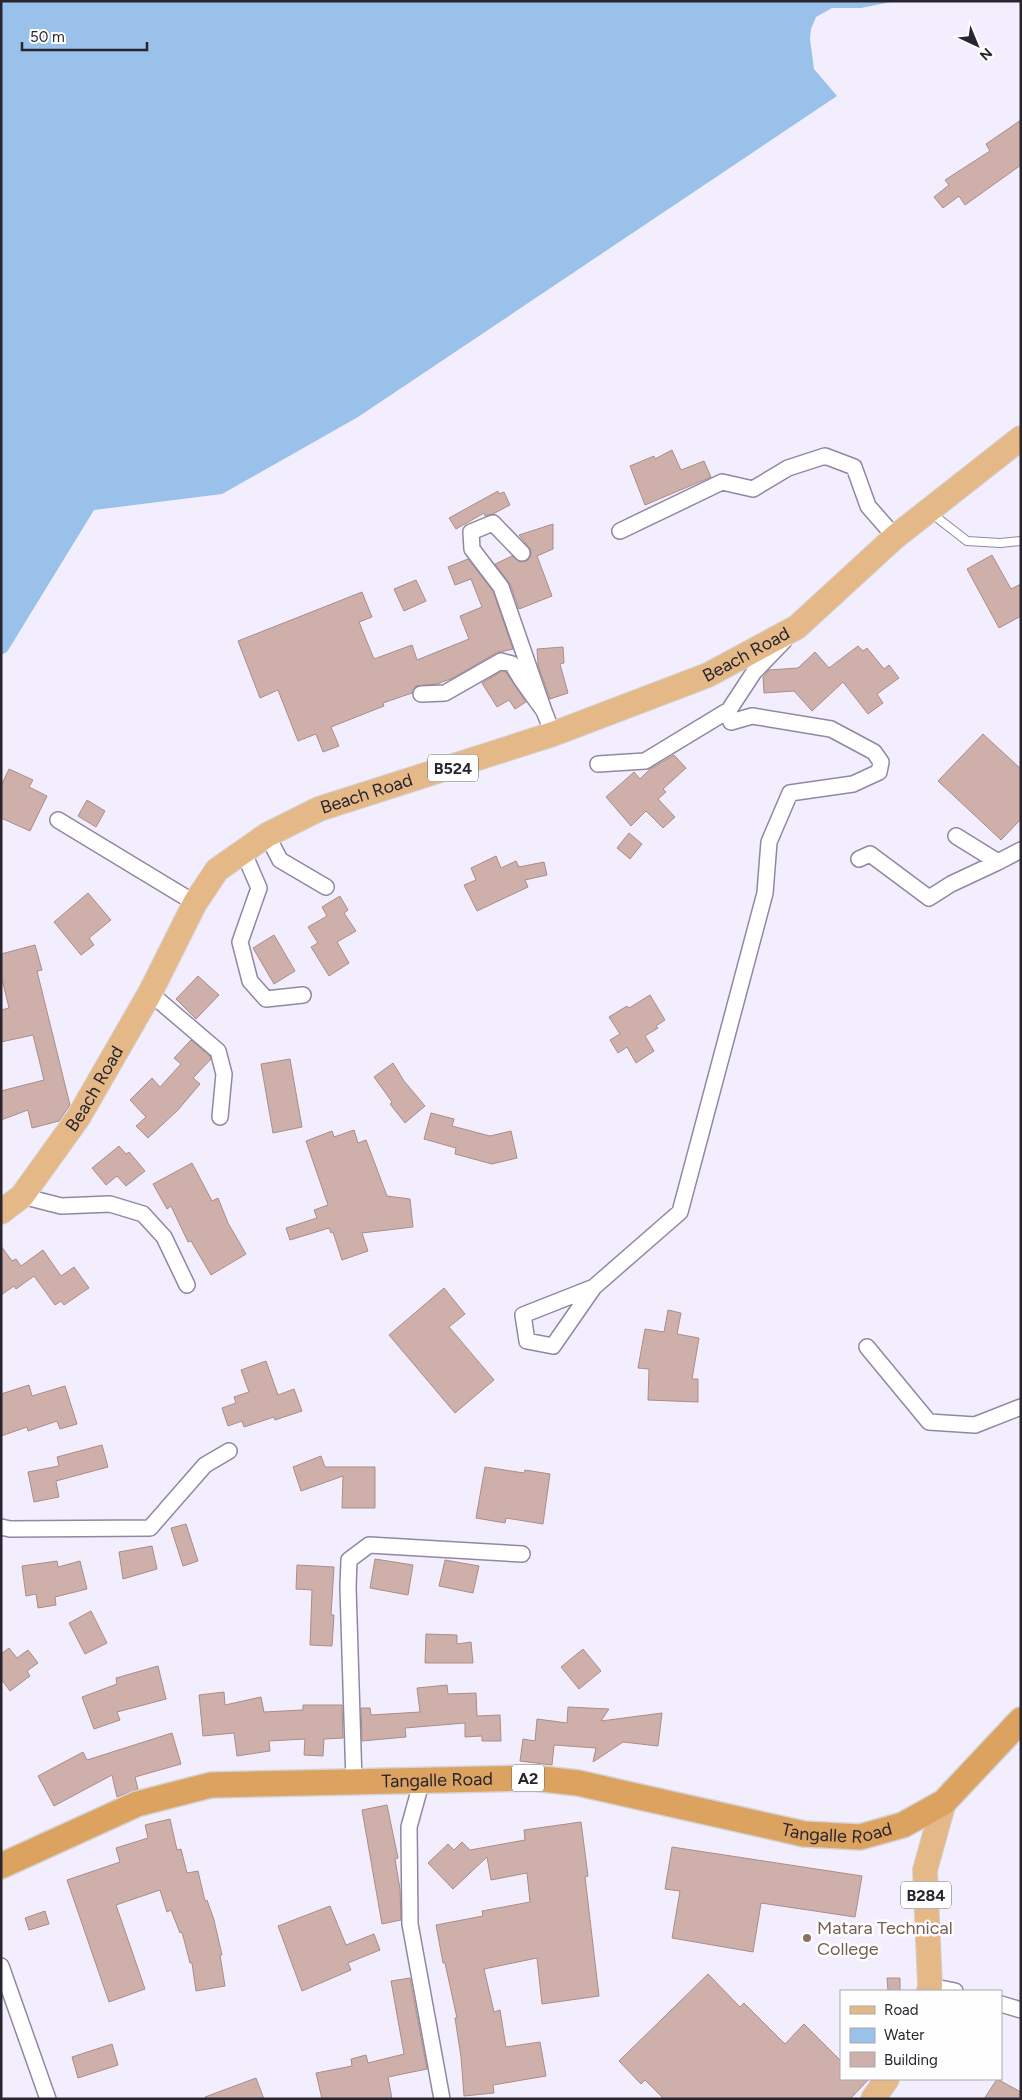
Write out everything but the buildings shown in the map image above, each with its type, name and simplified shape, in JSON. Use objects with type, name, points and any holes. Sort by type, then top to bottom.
[{"type":"highway","name":"Tangalle Road","points":[[1,1866],[137,1804],[211,1785],[533,1778],[578,1783],[804,1834],[860,1837],[903,1825],[944,1802],[1021,1720]]},
{"type":"main road","name":"Beach Road","points":[[1,1212],[22,1196],[78,1118],[150,993],[195,903],[217,870],[267,835],[319,809],[553,734],[708,675],[797,627],[895,537],[1021,438]]},
{"type":"main road","name":"B284","points":[[930,1988],[925,1870],[944,1802]]},
{"type":"main road","points":[[873,2099],[886,2080]]},
{"type":"street","points":[[620,531],[722,482],[753,490],[788,468],[825,456],[854,467],[868,506],[895,537]]},
{"type":"street","points":[[522,553],[493,522],[471,532],[472,550],[501,587],[553,734]]},
{"type":"street","points":[[598,764],[645,761],[729,710],[754,672],[797,627]]},
{"type":"street","points":[[421,694],[445,693],[501,661],[512,664],[544,712]]},
{"type":"street","points":[[594,1287],[523,1315],[527,1341],[553,1346],[594,1287],[680,1212],[765,893],[769,842],[790,793],[853,784],[879,772],[881,762],[874,752],[831,729],[752,716],[731,722],[729,710]]},
{"type":"street","points":[[58,820],[195,903]]},
{"type":"street","points":[[267,835],[280,860],[326,887]]},
{"type":"street","points":[[956,836],[998,862]]},
{"type":"street","points":[[859,860],[870,854],[929,898],[950,884],[1021,850]]},
{"type":"street","points":[[243,852],[259,888],[240,942],[250,981],[266,999],[303,995]]},
{"type":"street","points":[[150,993],[218,1051],[224,1074],[220,1117]]},
{"type":"street","points":[[22,1196],[61,1206],[110,1204],[143,1214],[164,1237],[187,1284]]},
{"type":"street","points":[[867,1347],[929,1422],[975,1426],[1021,1406]]},
{"type":"street","points":[[1,1526],[10,1529],[150,1528],[205,1465],[229,1451]]},
{"type":"street","points":[[354,1782],[348,1587],[349,1560],[369,1545],[522,1554]]},
{"type":"street","points":[[422,1780],[409,1827],[410,1924],[442,2099]]},
{"type":"street","points":[[1,1966],[48,2099]]},
{"type":"street","points":[[930,1988],[947,1990]]},
{"type":"street","points":[[1002,2004],[1021,2010]]},
{"type":"lane","points":[[928,511],[966,540],[1000,543],[1021,541]]},
{"type":"water","points":[[1,1],[896,1],[861,8],[832,8],[816,17],[811,29],[810,39],[814,69],[837,96],[358,417],[222,494],[94,510],[7,652],[1,655]]},
{"type":"place","name":"Matara Technical College","points":[[807,1938]]}]
